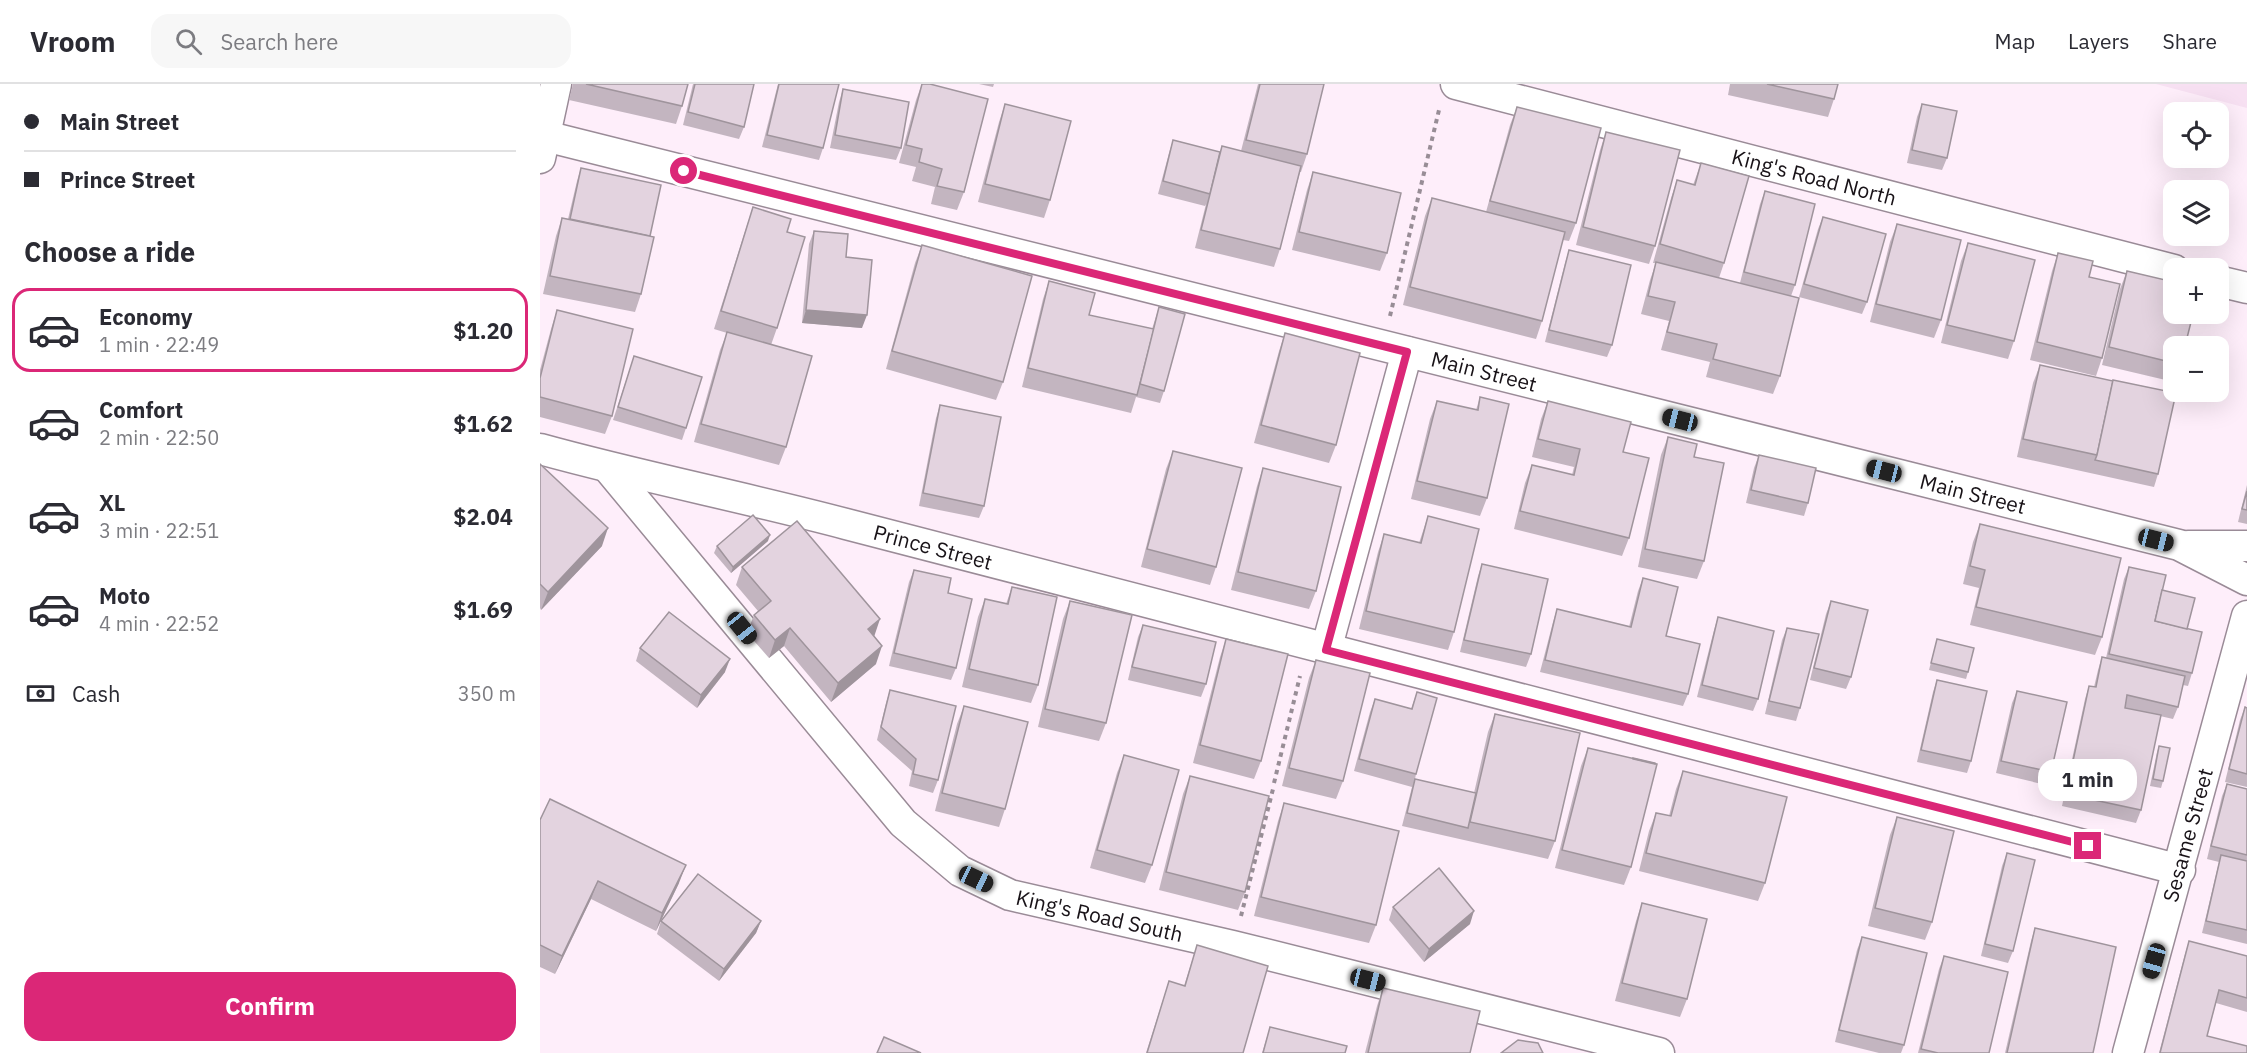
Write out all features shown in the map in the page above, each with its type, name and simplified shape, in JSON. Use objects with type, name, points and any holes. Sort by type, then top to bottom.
[{"type":"street","points":[[542,147],[556,84]]},
{"type":"street","name":"King's Road North","points":[[1448,95],[2163,267]]},
{"type":"street","name":"Main Street","points":[[542,147],[1395,349],[2179,545],[2247,546]]},
{"type":"street","points":[[2229,284],[2247,288]]},
{"type":"street","points":[[1316,648],[1395,349]]},
{"type":"street","name":"Prince Street","points":[[540,449],[609,469],[752,500],[1316,648],[2180,870]]},
{"type":"street","name":"King's Road South","points":[[609,469],[903,823],[960,871],[1010,895],[1233,946],[1659,1053]]},
{"type":"street","name":"Main Street","points":[[2179,545],[2247,580]]},
{"type":"street","name":"Sesame Street","points":[[2128,1053],[2180,870],[2247,616]]},
{"type":"path","points":[[1395,349],[1448,95]]},
{"type":"path","points":[[1274,783],[1316,648]]},
{"type":"path","points":[[1233,946],[1273,789]]},
{"type":"shaded area","points":[[2156,84],[2247,84],[2247,108]]},
{"type":"building","points":[[586,84],[688,84],[682,106]]},
{"type":"building","points":[[695,84],[754,84],[744,127],[688,112]]},
{"type":"building","points":[[779,84],[839,84],[823,148],[767,135]]},
{"type":"building","points":[[922,84],[988,99],[964,192],[937,186],[942,169],[919,162],[922,149],[906,145]]},
{"type":"building","points":[[1260,84],[1324,84],[1307,154],[1246,140]]},
{"type":"building","points":[[1767,84],[1838,84],[1834,99]]},
{"type":"building","points":[[843,89],[909,102],[901,148],[835,135]]},
{"type":"building","points":[[1005,104],[1071,121],[1050,200],[985,184]]},
{"type":"building","points":[[1922,104],[1957,111],[1947,158],[1912,150]]},
{"type":"building","points":[[1517,107],[1601,128],[1576,223],[1490,201]]},
{"type":"building","points":[[1606,132],[1680,150],[1655,246],[1583,227]]},
{"type":"building","points":[[1173,140],[1220,152],[1210,194],[1163,181]]},
{"type":"building","points":[[1222,146],[1301,166],[1280,249],[1201,230]]},
{"type":"building","points":[[1701,163],[1749,176],[1724,263],[1660,244],[1677,180],[1695,185]]},
{"type":"building","points":[[581,168],[661,185],[650,236],[570,219]]},
{"type":"building","points":[[1313,172],[1401,193],[1387,253],[1299,232]]},
{"type":"building","points":[[1765,191],[1815,204],[1795,285],[1744,272]]},
{"type":"building","points":[[1432,198],[1565,232],[1542,321],[1410,287]]},
{"type":"building","points":[[753,207],[791,219],[787,232],[805,237],[777,328],[721,311]]},
{"type":"building","points":[[1823,217],[1886,234],[1867,302],[1804,284]]},
{"type":"building","points":[[562,218],[654,237],[641,294],[550,276]]},
{"type":"building","points":[[1897,224],[1961,240],[1941,320],[1876,304]]},
{"type":"building","points":[[814,231],[848,234],[846,257],[872,260],[867,315],[806,310]]},
{"type":"building","points":[[1968,243],[2035,260],[2014,341],[1947,325]]},
{"type":"building","points":[[922,245],[1032,276],[1003,382],[892,351]]},
{"type":"building","points":[[1569,250],[1631,265],[1612,345],[1549,330]]},
{"type":"building","points":[[2058,253],[2093,261],[2089,277],[2120,284],[2102,358],[2037,342]]},
{"type":"building","points":[[1656,262],[1799,298],[1780,376],[1713,359],[1717,344],[1667,332],[1675,302],[1648,296]]},
{"type":"building","points":[[2127,271],[2163,279],[2163,324],[2190,324],[2188,336],[2163,336],[2163,360],[2109,347]]},
{"type":"building","points":[[1049,281],[1095,293],[1089,315],[1154,329],[1137,395],[1028,368]]},
{"type":"building","points":[[1159,307],[1185,314],[1164,391],[1140,384]]},
{"type":"building","points":[[557,310],[633,329],[612,416],[540,397],[540,378]]},
{"type":"building","points":[[727,332],[812,356],[786,447],[701,424]]},
{"type":"building","points":[[1285,333],[1360,353],[1336,445],[1261,425]]},
{"type":"building","points":[[634,356],[702,377],[686,428],[618,407]]},
{"type":"building","points":[[2040,365],[2113,381],[2097,455],[2023,439]]},
{"type":"building","points":[[2113,380],[2163,390],[2163,402],[2174,402],[2158,474],[2095,460]]},
{"type":"building","points":[[1480,397],[1509,404],[1487,498],[1417,481],[1437,401],[1478,410]]},
{"type":"building","points":[[1548,401],[1631,422],[1623,452],[1649,458],[1629,538],[1520,511],[1532,465],[1574,475],[1580,449],[1538,439]]},
{"type":"building","points":[[940,405],[1001,417],[984,506],[923,493]]},
{"type":"building","points":[[1668,437],[1697,444],[1694,457],[1724,463],[1704,561],[1645,549]]},
{"type":"building","points":[[1173,451],[1242,468],[1216,567],[1147,549]]},
{"type":"building","points":[[1759,455],[1816,468],[1808,503],[1751,490]]},
{"type":"building","points":[[540,464],[608,528],[548,592],[540,584]]},
{"type":"building","points":[[1263,468],[1341,487],[1316,591],[1238,572]]},
{"type":"building","points":[[2247,491],[2247,510],[2242,509]]},
{"type":"building","points":[[753,515],[770,535],[733,567],[717,546]]},
{"type":"building","points":[[1428,516],[1479,529],[1454,632],[1366,611],[1384,534],[1421,543]]},
{"type":"building","points":[[797,521],[880,619],[868,629],[882,646],[838,683],[790,628],[775,640],[754,615],[771,601],[742,567]]},
{"type":"building","points":[[1980,524],[2121,558],[2102,637],[1976,607],[1985,570],[1970,566]]},
{"type":"building","points":[[1482,564],[1548,579],[1531,654],[1464,640]]},
{"type":"building","points":[[2129,567],[2166,575],[2155,621],[2202,632],[2192,673],[2109,654]]},
{"type":"building","points":[[914,570],[951,578],[948,593],[972,599],[956,668],[894,653]]},
{"type":"building","points":[[1643,578],[1678,587],[1666,636],[1700,644],[1688,694],[1545,660],[1557,609],[1631,627]]},
{"type":"building","points":[[1012,587],[1057,597],[1038,685],[969,669],[985,599],[1008,604]]},
{"type":"building","points":[[2162,590],[2195,598],[2187,629],[2155,621]]},
{"type":"building","points":[[1070,601],[1132,615],[1106,723],[1045,709]]},
{"type":"building","points":[[1831,601],[1868,610],[1851,677],[1814,668]]},
{"type":"building","points":[[669,612],[730,659],[701,695],[640,648]]},
{"type":"building","points":[[1718,617],[1774,631],[1758,699],[1702,685]]},
{"type":"building","points":[[1143,625],[1216,642],[1206,684],[1132,667]]},
{"type":"building","points":[[1787,628],[1819,634],[1800,708],[1769,701]]},
{"type":"building","points":[[1226,639],[1288,654],[1261,761],[1200,745]]},
{"type":"building","points":[[1937,639],[1974,648],[1968,672],[1931,663]]},
{"type":"building","points":[[2102,657],[2185,676],[2178,707],[2127,695],[2125,708],[2161,715],[2141,810],[2066,794],[2089,686],[2096,687]]},
{"type":"building","points":[[1316,660],[1370,673],[1343,781],[1289,768]]},
{"type":"building","points":[[1937,680],[1987,691],[1971,761],[1921,750]]},
{"type":"building","points":[[890,690],[956,706],[938,780],[913,774],[916,759],[881,727]]},
{"type":"building","points":[[2017,691],[2067,702],[2051,772],[2001,761]]},
{"type":"building","points":[[1417,692],[1437,698],[1416,774],[1359,759],[1375,699],[1412,709]]},
{"type":"building","points":[[964,706],[1028,722],[1005,809],[942,793]]},
{"type":"building","points":[[2245,707],[2247,708],[2247,774],[2229,769]]},
{"type":"building","points":[[1495,714],[1580,733],[1555,841],[1470,822]]},
{"type":"building","points":[[2159,746],[2170,748],[2163,781],[2153,779]]},
{"type":"building","points":[[1588,748],[1657,764],[1631,867],[1562,850]]},
{"type":"building","points":[[1124,755],[1179,770],[1152,865],[1097,850]]},
{"type":"building","points":[[1683,771],[1787,797],[1765,883],[1646,853],[1656,813],[1671,816]]},
{"type":"building","points":[[1190,776],[1269,796],[1245,892],[1166,872]]},
{"type":"building","points":[[1415,779],[1476,793],[1468,828],[1407,813]]},
{"type":"building","points":[[2227,784],[2247,789],[2247,855],[2211,846]]},
{"type":"building","points":[[550,799],[686,865],[662,913],[598,881],[562,956],[540,945],[540,820]]},
{"type":"building","points":[[1284,803],[1399,831],[1376,925],[1261,897]]},
{"type":"building","points":[[1897,817],[1954,831],[1932,922],[1875,908]]},
{"type":"building","points":[[2007,853],[2035,860],[2013,951],[1985,944]]},
{"type":"building","points":[[2221,855],[2247,861],[2247,930],[2206,921]]},
{"type":"building","points":[[1439,868],[1474,911],[1429,949],[1393,907]]},
{"type":"building","points":[[698,874],[761,921],[724,969],[661,921]]},
{"type":"building","points":[[1642,903],[1707,919],[1687,999],[1622,983]]},
{"type":"building","points":[[2035,928],[2116,947],[2093,1053],[2007,1053]]},
{"type":"building","points":[[1862,937],[1927,953],[1904,1045],[1839,1030]]},
{"type":"building","points":[[2189,941],[2247,956],[2247,998],[2219,990],[2207,1036],[2247,1046],[2247,1053],[2160,1053]]},
{"type":"building","points":[[1197,945],[1268,966],[1243,1053],[1147,1053],[1169,981],[1185,986]]},
{"type":"building","points":[[1944,956],[2008,972],[1989,1053],[1938,1053],[1921,1049]]},
{"type":"building","points":[[1383,988],[1480,1011],[1470,1053],[1368,1053]]},
{"type":"building","points":[[1270,1027],[1347,1046],[1345,1053],[1263,1053]]},
{"type":"building","points":[[884,1037],[921,1053],[877,1053]]},
{"type":"building","points":[[1518,1040],[1538,1043],[1543,1053],[1501,1053]]},
{"type":"route","points":[[684,171],[1407,352],[1326,650],[2088,846]]}]
